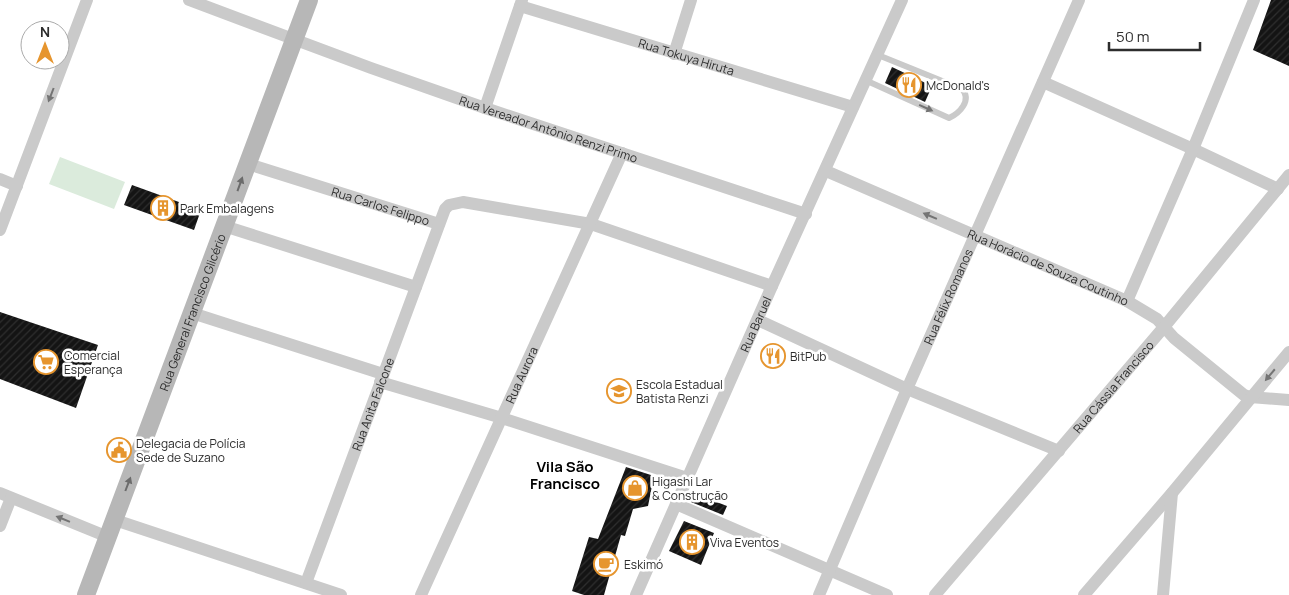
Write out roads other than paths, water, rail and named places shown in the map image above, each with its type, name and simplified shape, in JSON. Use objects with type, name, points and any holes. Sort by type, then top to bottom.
[{"type":"main road","name":"Rua General Francisco Glicério","points":[[86,595],[309,0]]},
{"type":"street","points":[[0,230],[87,0]]},
{"type":"street","name":"Rua Vereador Antônio Renzi Primo","points":[[189,0],[294,40],[485,108],[806,214]]},
{"type":"street","points":[[674,54],[691,0]]},
{"type":"street","name":"Rua Baruel","points":[[636,595],[772,286],[826,171],[902,0]]},
{"type":"street","name":"Rua Félix Romanos","points":[[819,595],[907,389],[1079,0]]},
{"type":"street","points":[[1127,301],[1193,149],[1254,0]]},
{"type":"street","points":[[485,108],[521,3]]},
{"type":"street","name":"Rua Tokuya Hiruta","points":[[521,3],[674,54],[853,107]]},
{"type":"street","points":[[1043,82],[1278,189]]},
{"type":"street","name":"Rua Aurora","points":[[421,595],[622,153]]},
{"type":"street","name":"Rua Carlos Felippo","points":[[248,164],[440,224],[445,209],[449,205],[463,202],[591,224]]},
{"type":"street","name":"Rua Horácio de Souza Coutinho","points":[[826,171],[1127,301],[1148,312],[1174,338],[1238,391],[1250,397]]},
{"type":"street","name":"Rua Cássia Francisco","points":[[935,595],[1059,451],[1289,176]]},
{"type":"street","points":[[0,179],[17,186]]},
{"type":"street","name":"Rua Anita Falcone","points":[[306,583],[440,224]]},
{"type":"street","points":[[591,224],[772,286]]},
{"type":"street","points":[[224,226],[416,287]]},
{"type":"street","points":[[192,313],[502,418],[687,478]]},
{"type":"street","points":[[758,320],[907,389],[1059,451]]},
{"type":"street","points":[[1084,595],[1289,352]]},
{"type":"street","points":[[1250,397],[1289,400]]},
{"type":"street","points":[[1163,595],[1172,493]]},
{"type":"street","points":[[0,526],[6,495],[108,537]]},
{"type":"street","points":[[676,504],[887,595]]},
{"type":"street","points":[[114,520],[341,595]]},
{"type":"lane","points":[[866,80],[949,118],[957,114],[962,108],[966,98],[966,93],[962,89],[878,55]]},
{"type":"place","name":"McDonald's","points":[[909,85]]},
{"type":"place","name":"Park Embalagens","points":[[163,208]]},
{"type":"place","name":"BitPub","points":[[773,356]]},
{"type":"place","name":"Comercial Esperança","points":[[46,362]]},
{"type":"place","name":"Escola Estadual Batista Renzi","points":[[619,391]]},
{"type":"place","name":"Delegacia de Polícia Sede de Suzano","points":[[119,450]]},
{"type":"place","name":"Higashi Lar & Construção","points":[[635,488]]},
{"type":"place","name":"Viva Eventos","points":[[692,542]]},
{"type":"place","name":"Eskimó","points":[[606,564]]},
{"type":"district","name":"Vila São Francisco","points":[[565,474]]}]
